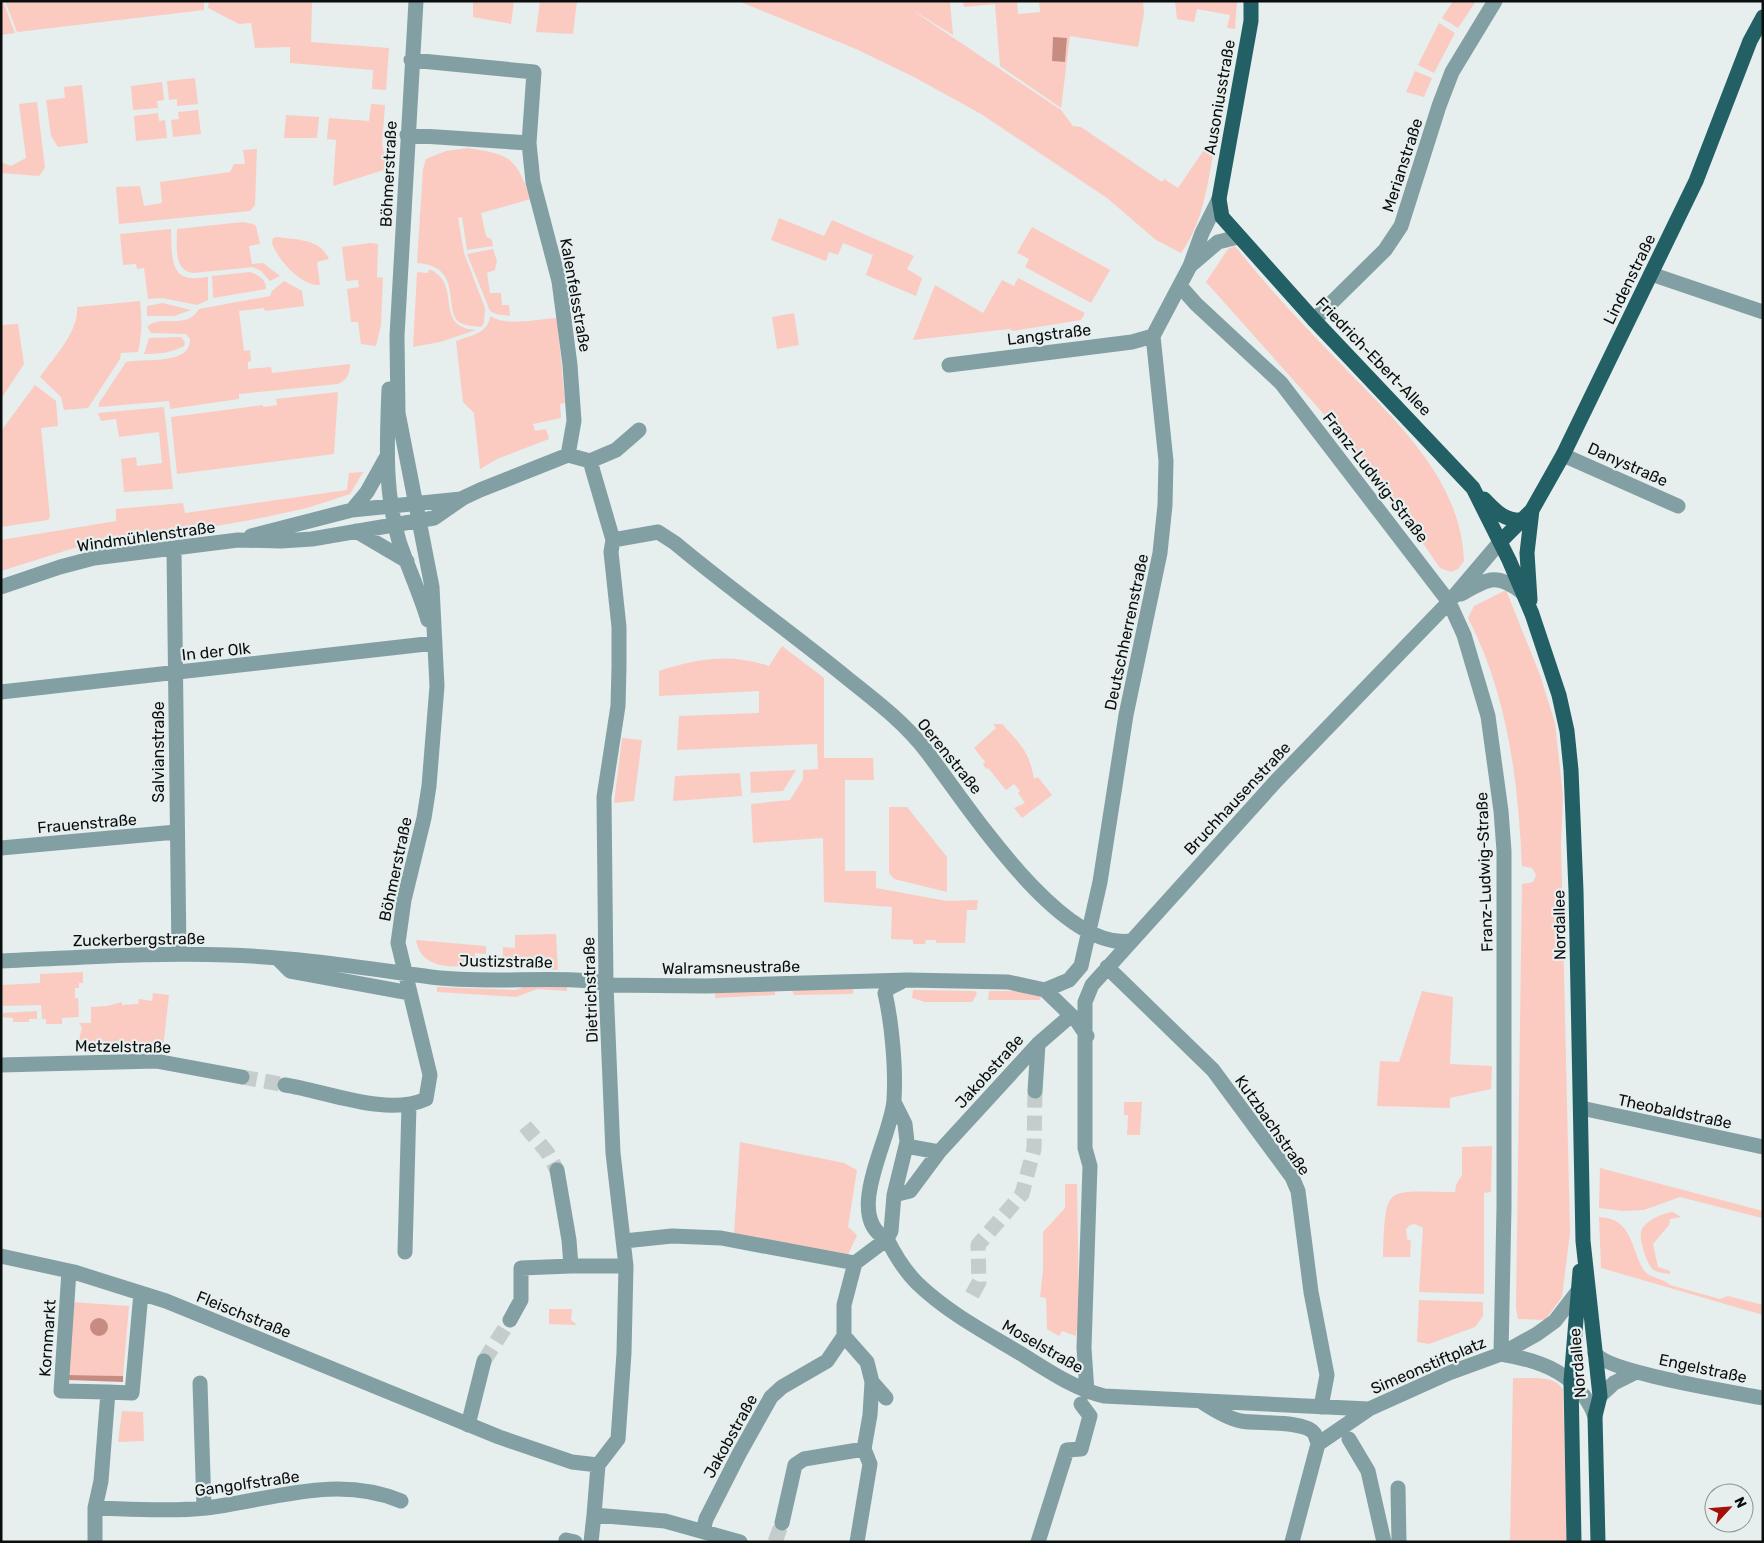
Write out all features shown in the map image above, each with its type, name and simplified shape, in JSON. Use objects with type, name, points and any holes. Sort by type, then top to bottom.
[{"type":"main road","name":"Ausoniusstraße","points":[[1219,199],[1251,21],[1252,1]]},
{"type":"main road","name":"Lindenstraße","points":[[1500,542],[1527,515],[1563,455],[1696,182],[1750,41],[1763,17]]},
{"type":"main road","name":"Friedrich-Ebert-Allee","points":[[1219,199],[1222,217],[1238,237],[1474,488],[1500,542]]},
{"type":"main road","points":[[1474,488],[1499,514],[1512,520],[1527,515]]},
{"type":"main road","name":"Nordallee","points":[[1527,515],[1527,553],[1532,614]]},
{"type":"main road","name":"Nordallee","points":[[1500,542],[1532,614],[1559,695],[1567,731],[1576,897],[1583,1241],[1600,1396],[1595,1416],[1598,1542]]},
{"type":"main road","name":"Nordallee","points":[[1574,1542],[1571,1381],[1583,1241]]},
{"type":"street","name":"Merianstraße","points":[[1314,320],[1385,250],[1401,226],[1439,106],[1452,72],[1495,1]]},
{"type":"street","name":"Böhmerstraße","points":[[409,1105],[426,1099],[430,1075],[398,942],[404,900],[424,818],[430,776],[437,686],[432,587],[398,413],[397,336],[414,6]]},
{"type":"street","name":"Kalenfelsstraße","points":[[411,60],[534,72],[529,143],[533,182],[559,281],[570,365],[574,421],[568,455]]},
{"type":"street","points":[[407,135],[529,143]]},
{"type":"street","points":[[1153,336],[1190,266],[1202,233],[1219,199]]},
{"type":"street","points":[[1190,266],[1218,242],[1238,237]]},
{"type":"street","points":[[1651,274],[1763,312]]},
{"type":"street","name":"Franz-Ludwig-Straße","points":[[1180,286],[1196,304],[1281,383],[1449,602],[1464,634],[1488,716],[1502,811],[1504,964],[1501,1354]]},
{"type":"street","name":"Böhmerstraße","points":[[397,336],[389,370],[386,458],[396,525],[407,561],[423,602],[434,643]]},
{"type":"street","name":"Langstraße","points":[[949,365],[1132,342],[1153,336]]},
{"type":"street","name":"Deutschherrenstraße","points":[[1044,990],[1075,976],[1081,966],[1090,933],[1126,715],[1160,553],[1165,504],[1166,461],[1153,336]]},
{"type":"street","points":[[463,498],[568,455],[590,461],[616,450],[639,430]]},
{"type":"street","name":"Danystraße","points":[[1563,455],[1678,506]]},
{"type":"street","points":[[352,510],[368,492],[386,458]]},
{"type":"street","name":"Dietrichstraße","points":[[590,461],[613,540],[611,552],[620,627],[618,706],[604,797],[606,985],[613,1153],[626,1266],[624,1353],[618,1439],[598,1466]]},
{"type":"street","name":"Windmühlenstraße","points":[[1,588],[79,561],[174,550],[238,540],[280,527],[352,510],[392,504],[463,498]]},
{"type":"street","name":"Windmühlenstraße","points":[[238,540],[304,540],[419,521],[434,518],[463,498]]},
{"type":"street","points":[[356,531],[407,561]]},
{"type":"street","name":"Oerenstraße","points":[[613,540],[650,531],[663,534],[836,669],[912,732],[1036,892],[1090,933],[1110,941],[1130,941]]},
{"type":"street","name":"Bruchhausenstraße","points":[[1087,1036],[1085,1002],[1092,985],[1107,967],[1276,781],[1449,602],[1500,542]]},
{"type":"street","name":"Salvianstraße","points":[[174,550],[179,954]]},
{"type":"street","name":"Bruchhausenstraße","points":[[1449,602],[1477,585],[1497,579],[1508,581],[1522,593]]},
{"type":"street","name":"In der Olk","points":[[1,692],[434,643]]},
{"type":"street","name":"Frauenstraße","points":[[1,848],[176,832]]},
{"type":"street","name":"Zuckerbergstraße","points":[[1,962],[179,954],[230,955],[278,959],[295,958],[361,969],[405,972]]},
{"type":"street","name":"Zuckerbergstraße","points":[[278,959],[290,971],[410,993]]},
{"type":"street","name":"Kutzbachstraße","points":[[1107,967],[1212,1070],[1292,1177],[1298,1192],[1311,1292],[1327,1375],[1321,1407]]},
{"type":"street","name":"Justizstraße","points":[[405,972],[440,978],[594,981],[606,985]]},
{"type":"street","points":[[887,1239],[872,1228],[868,1209],[869,1191],[894,1102],[889,1010],[885,993],[888,988],[906,980]]},
{"type":"street","name":"Walramsneustraße","points":[[606,985],[706,986],[858,983],[906,980],[1008,982],[1044,990]]},
{"type":"street","points":[[858,983],[869,985],[889,1010]]},
{"type":"street","points":[[1044,990],[1077,1021],[1087,1036]]},
{"type":"street","name":"Jakobstraße","points":[[894,1196],[910,1191],[939,1152],[1038,1044],[1068,1018]]},
{"type":"street","name":"Moselstraße","points":[[1087,1036],[1085,1148],[1090,1166],[1084,1356],[1087,1392]]},
{"type":"street","points":[[1035,1091],[1038,1044]]},
{"type":"street","name":"Metzelstraße","points":[[1,1065],[156,1062],[242,1077]]},
{"type":"street","points":[[285,1084],[350,1099],[409,1105],[405,1252]]},
{"type":"street","points":[[856,1542],[870,1464],[864,1449],[870,1415],[872,1382],[867,1362],[844,1336],[844,1305],[855,1263],[887,1239],[891,1231],[894,1196],[906,1146],[905,1124],[894,1102]]},
{"type":"street","name":"Theobaldstraße","points":[[1581,1108],[1763,1147]]},
{"type":"street","points":[[906,1146],[939,1152]]},
{"type":"street","points":[[557,1170],[569,1240],[565,1267]]},
{"type":"street","points":[[624,1241],[672,1236],[721,1238],[855,1263]]},
{"type":"street","name":"Moselstraße","points":[[887,1239],[898,1262],[916,1282],[946,1308],[1062,1379],[1087,1392]]},
{"type":"street","name":"Fleischstraße","points":[[1,1256],[69,1271],[176,1305],[468,1425],[572,1462],[598,1466]]},
{"type":"street","points":[[510,1320],[522,1300],[521,1268],[626,1266]]},
{"type":"street","name":"Kornmarkt","points":[[69,1271],[61,1391],[132,1393],[141,1293]]},
{"type":"street","name":"Simeonstiftplatz","points":[[1318,1444],[1369,1409],[1449,1373],[1501,1354],[1555,1321],[1578,1291]]},
{"type":"street","name":"Jakobstraße","points":[[705,1525],[738,1454],[771,1396],[782,1387],[827,1362],[844,1336]]},
{"type":"street","name":"Engelstraße","points":[[1595,1353],[1604,1361],[1636,1372],[1763,1398]]},
{"type":"street","name":"Simeonstiftplatz","points":[[1501,1354],[1536,1361],[1571,1381],[1583,1394],[1595,1416]]},
{"type":"street","points":[[468,1425],[484,1361]]},
{"type":"street","name":"Engelstraße","points":[[1600,1396],[1608,1387],[1636,1372]]},
{"type":"street","points":[[872,1382],[886,1398]]},
{"type":"street","points":[[200,1383],[204,1508]]},
{"type":"street","points":[[95,1542],[95,1508],[102,1476],[108,1392]]},
{"type":"street","name":"Simeonstiftplatz","points":[[1087,1392],[1104,1396],[1369,1409]]},
{"type":"street","points":[[1201,1401],[1219,1413],[1240,1421],[1297,1426],[1309,1429],[1314,1434],[1318,1444],[1310,1467],[1292,1542]]},
{"type":"street","points":[[1038,1542],[1067,1450],[1081,1449],[1090,1416],[1081,1404],[1080,1408]]},
{"type":"street","points":[[1349,1439],[1368,1471],[1384,1542]]},
{"type":"street","points":[[782,1522],[795,1465],[804,1459],[864,1449]]},
{"type":"street","points":[[591,1542],[598,1466]]},
{"type":"street","name":"Gangolfstraße","points":[[95,1508],[204,1508],[336,1487],[381,1492],[401,1501]]},
{"type":"street","points":[[1398,1488],[1399,1542]]},
{"type":"street","points":[[594,1515],[705,1525],[740,1542]]},
{"type":"shaded area","points":[[1,1],[3,1],[15,33],[1,35]]},
{"type":"shaded area","points":[[5,1],[204,1],[204,10],[17,32]]},
{"type":"shaded area","points":[[209,1],[312,1],[311,42],[389,48],[386,90],[372,89],[373,70],[290,63],[290,47],[255,48],[251,23],[239,24],[208,8]]},
{"type":"shaded area","points":[[473,1],[514,1],[511,24],[473,17]]},
{"type":"shaded area","points":[[540,1],[577,1],[573,34],[536,32]]},
{"type":"shaded area","points":[[738,1],[950,1],[953,35],[909,8],[1061,110],[1073,126],[1081,127],[1162,182],[1164,179],[1178,188],[1212,138],[1216,139],[1201,213],[1189,240],[1181,253],[1156,240],[1107,198],[981,114],[914,77],[856,49]]},
{"type":"shaded area","points":[[963,1],[1017,1],[1018,14],[1040,12],[1039,1],[1143,1],[1144,13],[1138,47],[1070,36],[1061,108],[1000,66],[995,4],[964,7]]},
{"type":"shaded area","points":[[1175,1],[1237,1],[1235,29],[1227,28],[1230,15],[1197,9],[1194,22],[1177,19]]},
{"type":"shaded area","points":[[1453,1],[1476,1],[1458,28],[1442,18]]},
{"type":"shaded area","points":[[1439,23],[1455,33],[1434,73],[1418,65]]},
{"type":"shaded area","points":[[1053,37],[1067,38],[1065,62],[1052,61]]},
{"type":"shaded area","points":[[1415,71],[1432,78],[1424,97],[1406,92]]},
{"type":"shaded area","points":[[195,78],[198,104],[177,106],[177,99],[169,100],[167,81]]},
{"type":"shaded area","points":[[162,82],[164,100],[157,101],[158,108],[133,110],[131,86]]},
{"type":"shaded area","points":[[82,85],[88,143],[58,147],[51,136],[46,100],[65,98],[64,87]]},
{"type":"shaded area","points":[[37,102],[45,168],[39,176],[1,173],[1,162],[11,166],[26,158],[19,104]]},
{"type":"shaded area","points":[[371,104],[385,105],[382,144],[387,169],[333,186],[336,140],[327,139],[329,118],[369,121]]},
{"type":"shaded area","points":[[198,110],[201,134],[173,137],[171,120],[179,119],[178,112]]},
{"type":"shaded area","points":[[158,113],[159,121],[165,120],[167,138],[136,141],[134,116]]},
{"type":"shaded area","points":[[286,115],[319,117],[317,138],[284,138]]},
{"type":"shaded area","points":[[468,148],[494,153],[510,160],[521,174],[531,199],[481,213],[486,236],[492,240],[493,246],[467,250],[462,217],[458,218],[464,253],[485,308],[484,323],[481,327],[459,322],[452,308],[447,280],[441,272],[432,266],[417,263],[423,169],[426,159],[446,151]]},
{"type":"shaded area","points":[[257,149],[255,205],[250,211],[119,224],[116,187],[140,186],[144,206],[162,203],[160,182],[230,172],[234,164],[245,164],[243,150]]},
{"type":"shaded area","points":[[779,218],[824,236],[832,220],[914,256],[907,269],[922,278],[916,296],[866,275],[873,255],[843,243],[838,255],[829,252],[826,261],[771,240]]},
{"type":"shaded area","points":[[243,222],[256,226],[260,244],[249,246],[252,264],[263,263],[280,276],[270,281],[261,271],[253,267],[193,273],[182,267],[179,262],[177,249],[177,229]]},
{"type":"shaded area","points":[[1032,227],[1110,270],[1091,303],[1025,267],[1029,259],[1017,253]]},
{"type":"shaded area","points":[[171,229],[173,260],[179,273],[184,277],[208,277],[208,300],[197,305],[162,298],[148,299],[144,268],[137,269],[136,264],[123,265],[120,234]]},
{"type":"shaded area","points":[[273,238],[307,241],[320,247],[325,252],[329,259],[317,262],[320,285],[306,282],[291,271],[279,257],[272,243]]},
{"type":"shaded area","points":[[370,243],[378,244],[377,277],[383,278],[381,325],[376,346],[361,344],[358,322],[351,322],[347,289],[359,287],[358,280],[346,281],[342,247]]},
{"type":"shaded area","points":[[1235,246],[1287,307],[1383,408],[1422,453],[1438,477],[1451,503],[1460,531],[1464,561],[1458,569],[1451,572],[1440,568],[1369,465],[1206,282],[1228,249]]},
{"type":"shaded area","points":[[493,249],[497,261],[495,270],[487,273],[490,293],[501,293],[502,305],[509,305],[510,316],[490,311],[467,254]]},
{"type":"shaded area","points":[[429,269],[439,276],[445,284],[451,313],[455,321],[463,327],[476,330],[440,342],[413,347],[417,272],[428,273]]},
{"type":"shaded area","points":[[250,272],[263,280],[266,289],[213,298],[212,276]]},
{"type":"shaded area","points":[[1018,278],[1085,313],[1081,320],[1013,331],[1009,329],[913,340],[935,285],[983,313],[1002,280],[1014,286]]},
{"type":"shaded area","points":[[284,281],[302,291],[304,306],[265,311],[264,308],[239,311],[244,351],[250,350],[251,361],[248,362],[248,369],[271,367],[272,373],[350,364],[344,381],[338,384],[239,394],[239,399],[170,409],[169,401],[99,407],[99,403],[126,362],[175,357],[188,348],[190,339],[186,334],[151,333],[147,327],[159,321],[181,321],[187,319],[194,316],[199,309],[270,296],[272,291]]},
{"type":"shaded area","points":[[140,301],[141,327],[138,352],[121,353],[120,359],[88,408],[64,410],[61,397],[40,377],[70,335],[77,316],[77,307]]},
{"type":"shaded area","points":[[163,303],[191,310],[174,316],[147,316],[147,306]]},
{"type":"shaded area","points":[[794,313],[799,345],[777,349],[772,317]]},
{"type":"shaded area","points":[[490,316],[513,322],[557,318],[565,403],[560,404],[561,418],[533,424],[535,431],[546,429],[549,439],[497,459],[480,469],[474,413],[463,402],[456,341],[478,333],[486,327]]},
{"type":"shaded area","points":[[18,324],[24,364],[1,399],[1,325]]},
{"type":"shaded area","points":[[181,337],[185,342],[184,346],[164,353],[144,354],[149,338]]},
{"type":"shaded area","points":[[35,385],[56,401],[58,426],[41,428],[50,517],[48,520],[1,527],[1,431]]},
{"type":"shaded area","points":[[338,392],[334,454],[177,474],[171,417],[263,405],[263,407],[277,405],[276,399]]},
{"type":"shaded area","points":[[164,407],[173,489],[124,492],[121,459],[136,457],[137,466],[162,463],[159,432],[119,437],[116,419],[101,421],[98,413]]},
{"type":"shaded area","points":[[363,472],[350,494],[307,508],[210,527],[120,536],[1,571],[1,540],[116,521],[116,509],[183,503],[185,513],[347,490],[349,473]]},
{"type":"shaded area","points":[[1506,590],[1540,675],[1555,723],[1563,796],[1561,844],[1570,1233],[1562,1297],[1545,1320],[1518,1319],[1516,1307],[1522,884],[1533,882],[1536,875],[1532,868],[1522,866],[1514,770],[1502,708],[1482,647],[1468,618],[1474,606]]},
{"type":"shaded area","points":[[782,646],[824,678],[824,758],[873,758],[874,780],[845,780],[845,871],[876,871],[876,888],[947,901],[978,900],[977,910],[967,910],[965,943],[936,943],[936,940],[926,940],[925,944],[913,944],[913,940],[891,939],[892,907],[824,902],[823,838],[753,843],[751,804],[790,800],[803,779],[803,770],[818,769],[817,744],[677,750],[679,716],[759,713],[759,691],[659,696],[659,671],[700,660],[728,658],[741,659],[769,666]]},
{"type":"shaded area","points":[[993,724],[1002,724],[1019,743],[1030,762],[1034,779],[1038,777],[1052,795],[1022,818],[1014,808],[1025,803],[1018,793],[1020,791],[1014,784],[1006,790],[988,768],[986,769],[983,764],[985,762],[974,748],[996,728]]},
{"type":"shaded area","points":[[622,738],[642,740],[634,801],[614,803]]},
{"type":"shaded area","points":[[796,770],[783,791],[751,793],[750,772]]},
{"type":"shaded area","points":[[740,773],[742,796],[673,801],[675,776]]},
{"type":"shaded area","points":[[889,807],[907,807],[947,857],[947,892],[894,879],[889,873]]},
{"type":"shaded area","points":[[556,934],[558,970],[503,967],[503,947],[515,948],[515,935]]},
{"type":"shaded area","points":[[416,940],[486,946],[486,954],[475,953],[475,967],[447,966],[424,957],[419,950]]},
{"type":"shaded area","points":[[83,972],[83,983],[79,983],[79,988],[75,988],[75,998],[78,998],[79,1017],[62,1018],[62,1024],[46,1024],[46,1019],[42,1019],[41,1005],[3,1006],[2,985],[40,983],[40,974]]},
{"type":"shaded area","points":[[567,984],[567,991],[537,989],[516,997],[437,992],[437,987],[515,990],[527,986]]},
{"type":"shaded area","points":[[852,988],[854,992],[852,994],[794,995],[792,990]]},
{"type":"shaded area","points":[[715,990],[775,990],[775,995],[715,998]]},
{"type":"shaded area","points":[[913,990],[975,991],[977,994],[972,1002],[925,1002],[912,998]]},
{"type":"shaded area","points":[[989,991],[1022,991],[1041,996],[1040,1000],[988,1000]]},
{"type":"shaded area","points":[[1422,991],[1453,997],[1450,1064],[1492,1066],[1491,1089],[1450,1098],[1450,1108],[1377,1106],[1380,1061],[1399,1062]]},
{"type":"shaded area","points":[[153,993],[169,995],[163,1048],[86,1053],[86,1041],[79,1040],[82,1027],[79,1023],[91,1023],[91,1007],[107,1006],[122,1002],[122,1005],[138,1004],[139,999],[152,1001]]},
{"type":"shaded area","points":[[37,1011],[37,1019],[29,1019],[29,1022],[13,1022],[13,1018],[3,1017],[3,1013]]},
{"type":"shaded area","points":[[1124,1102],[1142,1102],[1140,1135],[1127,1135],[1128,1115],[1124,1115]]},
{"type":"shaded area","points":[[740,1142],[844,1163],[857,1170],[848,1227],[857,1235],[847,1257],[734,1234]]},
{"type":"shaded area","points":[[1492,1146],[1491,1192],[1484,1193],[1484,1294],[1419,1292],[1423,1228],[1415,1224],[1410,1225],[1406,1229],[1407,1239],[1411,1241],[1410,1257],[1383,1257],[1388,1203],[1394,1196],[1402,1193],[1455,1192],[1456,1185],[1462,1175],[1462,1147]]},
{"type":"shaded area","points":[[1600,1168],[1763,1211],[1762,1218],[1680,1197],[1644,1210],[1623,1211],[1599,1208]]},
{"type":"shaded area","points":[[1065,1184],[1077,1184],[1079,1314],[1076,1336],[1062,1331],[1059,1336],[1047,1329],[1046,1298],[1040,1297],[1043,1270],[1043,1232],[1065,1208]]},
{"type":"shaded area","points":[[1673,1212],[1681,1217],[1670,1219],[1669,1225],[1653,1244],[1658,1267],[1670,1271],[1670,1274],[1657,1272],[1648,1263],[1643,1250],[1641,1231],[1649,1221]]},
{"type":"shaded area","points":[[1599,1217],[1610,1219],[1624,1228],[1643,1269],[1649,1275],[1670,1285],[1720,1299],[1728,1296],[1763,1305],[1763,1315],[1601,1268]]},
{"type":"shaded area","points":[[1419,1300],[1483,1302],[1483,1316],[1475,1327],[1429,1344],[1417,1342]]},
{"type":"shaded area","points":[[72,1302],[129,1306],[123,1376],[68,1375]]},
{"type":"shaded area","points":[[549,1309],[572,1309],[571,1320],[577,1325],[549,1324]]},
{"type":"shaded area","points":[[99,1318],[105,1321],[108,1327],[105,1333],[99,1336],[93,1333],[90,1327],[93,1321]]},
{"type":"shaded area","points":[[68,1375],[123,1376],[123,1382],[68,1380]]},
{"type":"shaded area","points":[[1513,1378],[1548,1379],[1559,1385],[1563,1390],[1567,1542],[1510,1542]]},
{"type":"shaded area","points":[[122,1411],[143,1412],[144,1441],[118,1442]]},
{"type":"tunnel","points":[[242,1077],[285,1085]]},
{"type":"tunnel","points":[[972,1295],[979,1282],[978,1245],[1022,1194],[1034,1149],[1035,1091]]},
{"type":"tunnel","points":[[525,1126],[547,1152],[557,1170]]},
{"type":"tunnel","points":[[484,1361],[510,1320]]},
{"type":"tunnel","points":[[775,1542],[782,1523]]}]
